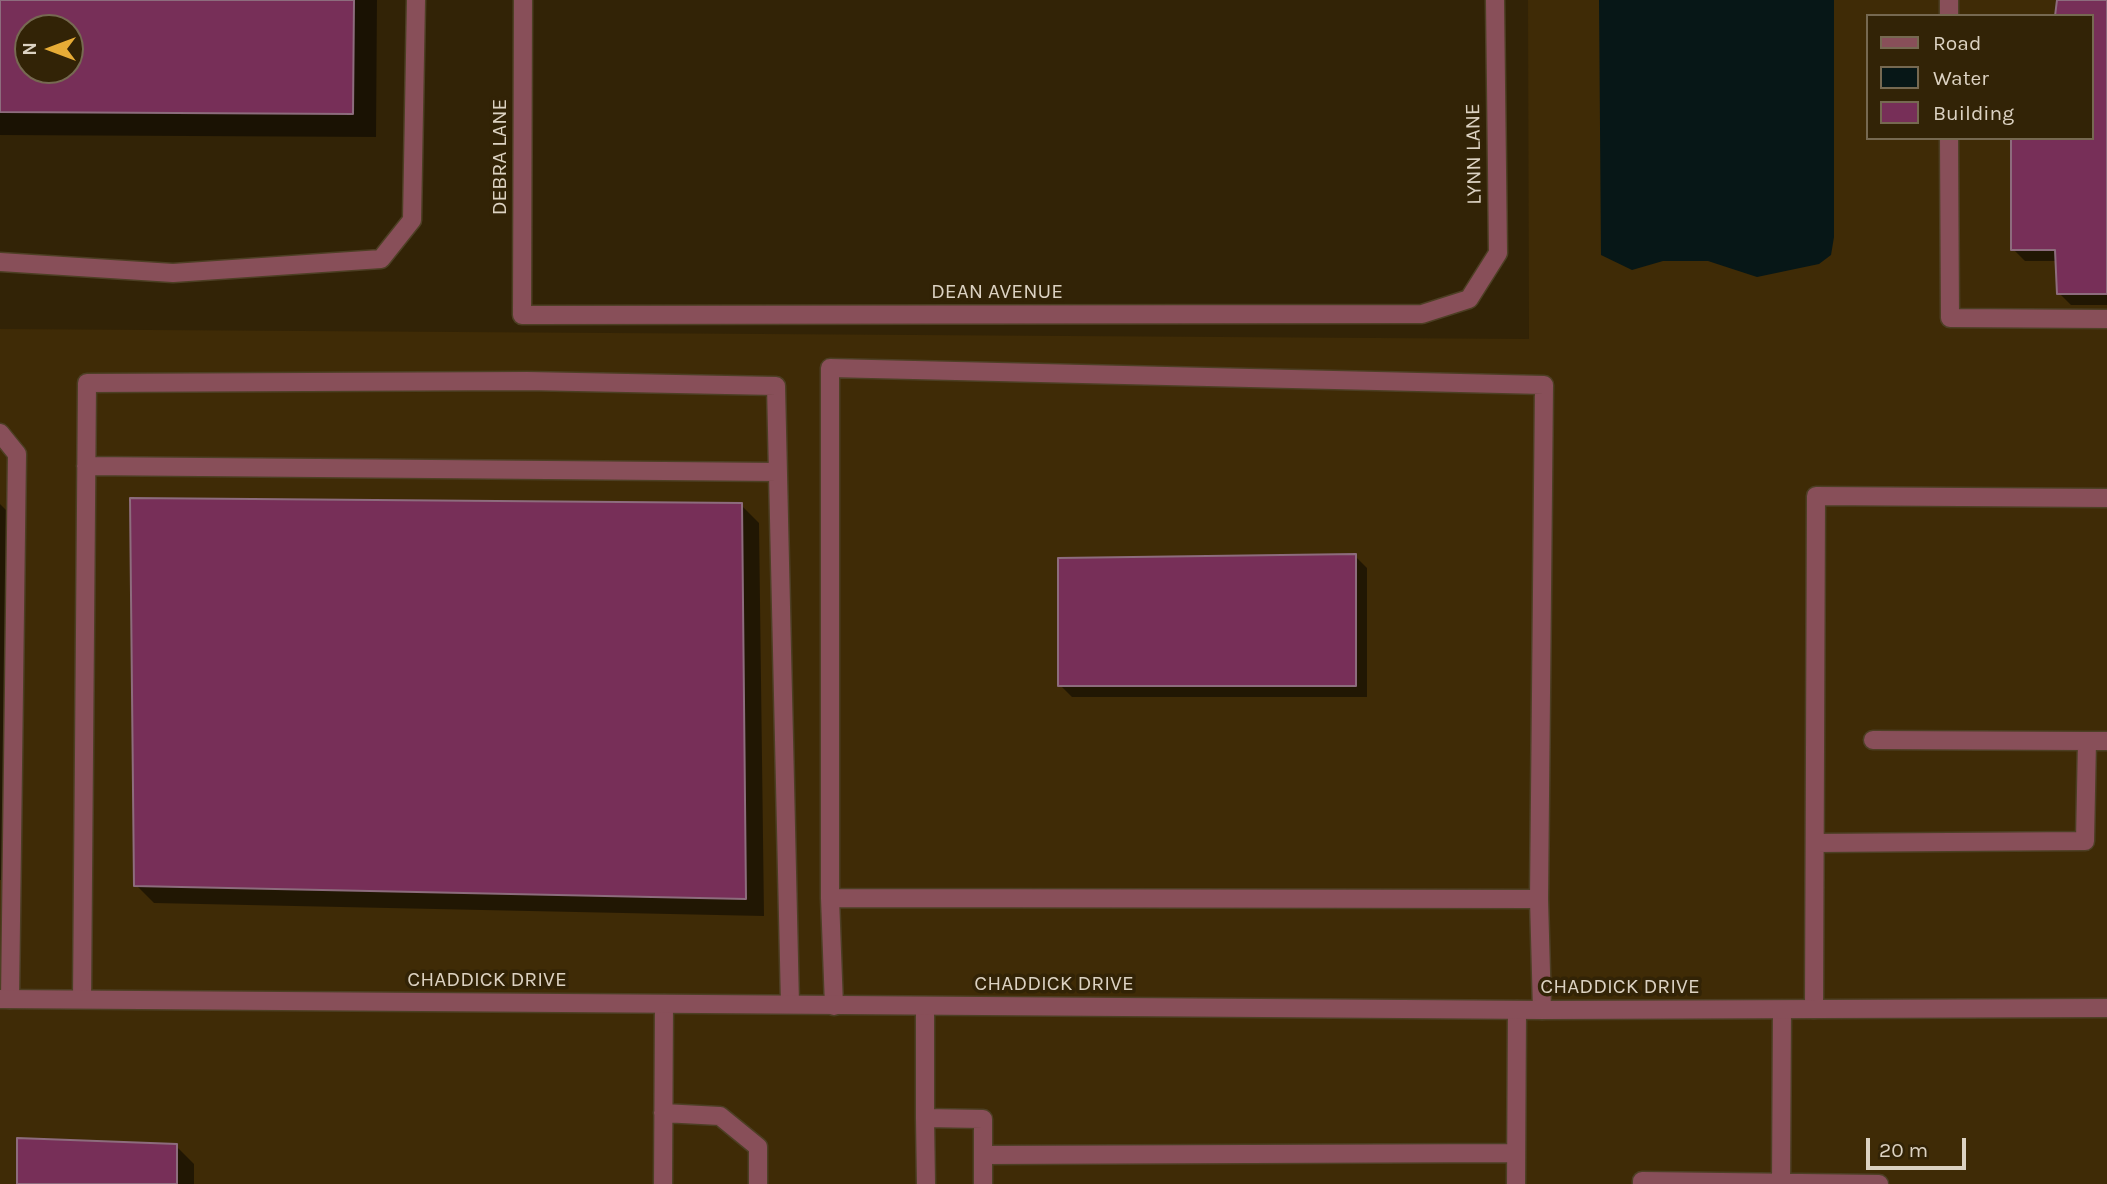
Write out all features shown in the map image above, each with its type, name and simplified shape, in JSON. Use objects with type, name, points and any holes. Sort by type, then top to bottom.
[{"type":"street","points":[[0,262],[173,273],[381,259],[412,220],[416,0]]},
{"type":"street","name":"DEBRA LANE","points":[[522,315],[523,0]]},
{"type":"street","name":"LYNN LANE","points":[[1469,299],[1498,253],[1495,0]]},
{"type":"street","points":[[1949,140],[1950,318],[2107,318]]},
{"type":"street","name":"DEAN AVENUE","points":[[522,315],[1422,314],[1469,299]]},
{"type":"street","points":[[834,1006],[830,898],[830,368],[1544,384],[1539,900],[1542,1010]]},
{"type":"street","points":[[82,999],[87,383],[527,381],[776,386],[790,1004]]},
{"type":"street","points":[[0,433],[17,454],[5,999]]},
{"type":"street","points":[[86,466],[778,472]]},
{"type":"street","points":[[1814,1009],[1816,496],[2107,498]]},
{"type":"street","points":[[1873,740],[2107,741]]},
{"type":"street","points":[[1815,843],[2085,841],[2087,741]]},
{"type":"street","points":[[830,898],[1539,900]]},
{"type":"street","name":"CHADDICK DRIVE","points":[[5,999],[1517,1010],[2107,1008]]},
{"type":"street","points":[[663,1184],[664,1004]]},
{"type":"street","points":[[925,1006],[926,1184]]},
{"type":"street","points":[[1516,1184],[1517,1010]]},
{"type":"street","points":[[1781,1183],[1782,1010]]},
{"type":"street","points":[[663,1113],[720,1116],[758,1147],[758,1184]]},
{"type":"street","points":[[925,1118],[983,1119],[983,1184]]},
{"type":"street","points":[[983,1155],[1516,1153]]},
{"type":"street","points":[[1642,1184],[1642,1181],[1879,1184]]},
{"type":"shaded area","points":[[1528,0],[2107,0],[2107,1184],[0,1184],[0,329],[1529,339]]},
{"type":"water","points":[[1599,0],[1834,0],[1834,237],[1831,255],[1819,264],[1757,277],[1708,261],[1663,261],[1632,270],[1601,255]]},
{"type":"building","points":[[0,0],[354,0],[353,114],[0,112]]},
{"type":"building","points":[[2057,0],[2107,0],[2107,294],[2057,294],[2055,250],[2011,250],[2011,140],[2093,140],[2093,14],[2055,14]]},
{"type":"building","points":[[130,498],[742,503],[746,899],[134,886]]},
{"type":"building","points":[[1356,554],[1356,686],[1058,686],[1058,558]]},
{"type":"building","points":[[17,1138],[177,1144],[177,1184],[17,1184]]}]
